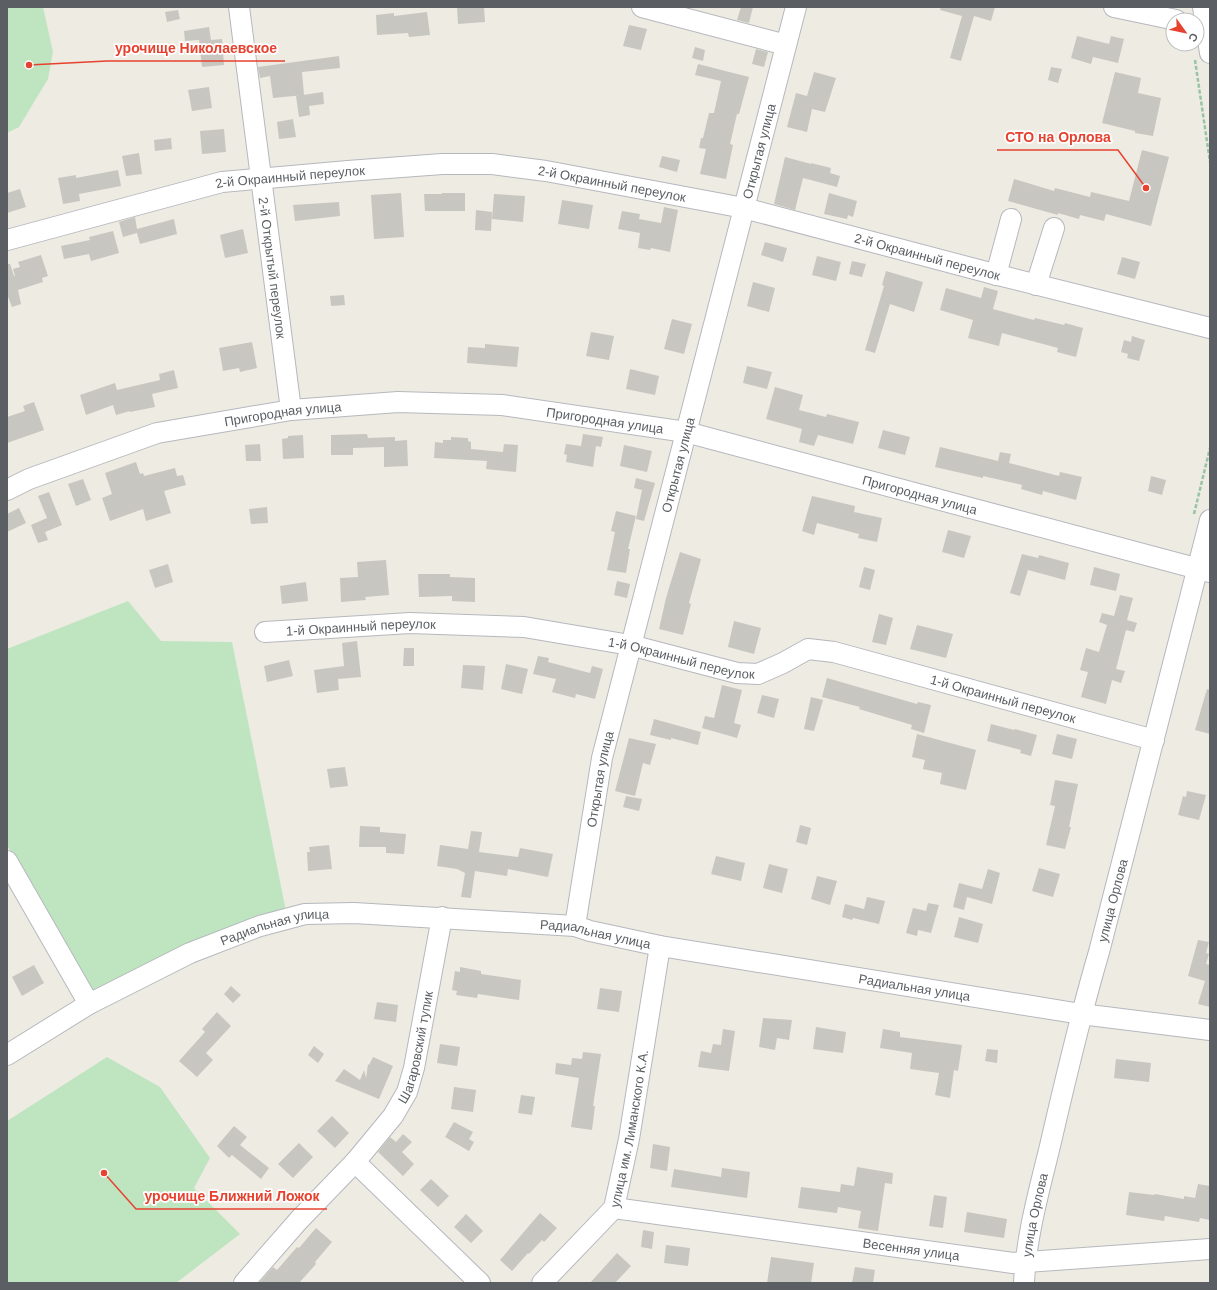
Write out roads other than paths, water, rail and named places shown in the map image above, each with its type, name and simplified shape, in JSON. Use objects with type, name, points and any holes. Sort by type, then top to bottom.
[{"type":"street","name":"2-й Открытый переулок","points":[[242,7],[291,410]]},
{"type":"street","points":[[642,7],[786,46]]},
{"type":"street","name":"Открытая улица","points":[[575,926],[602,758],[796,7]]},
{"type":"street","points":[[1114,7],[1165,18]]},
{"type":"street","name":"2-й Окраинный переулок","points":[[7,240],[222,182],[442,164],[492,164],[546,171],[744,208],[996,275],[1210,328]]},
{"type":"street","points":[[996,275],[1011,219]]},
{"type":"street","points":[[1036,285],[1054,228]]},
{"type":"street","name":"Пригородная улица","points":[[7,490],[29,479],[157,433],[291,410],[398,402],[502,405],[686,432],[1204,570]]},
{"type":"street","name":"улица Орлова","points":[[1024,1283],[1025,1263],[1037,1201],[1081,1014],[1154,740],[1204,570],[1210,520]]},
{"type":"street","name":"1-й Окраинный переулок","points":[[265,632],[410,623],[524,627],[630,645],[737,673],[758,674],[783,663],[808,649],[834,652],[1154,740]]},
{"type":"street","points":[[7,861],[90,1004]]},
{"type":"street","name":"Радиальная улица","points":[[7,1055],[90,1004],[190,953],[260,926],[305,914],[354,913],[575,926],[590,931],[660,946],[1081,1014],[1210,1030]]},
{"type":"street","name":"Шагаровский тупик","points":[[244,1283],[299,1220],[355,1162],[393,1116],[407,1092],[414,1068],[442,917]]},
{"type":"street","name":"улица им. Лиманского К.А.","points":[[542,1283],[614,1208],[629,1139],[660,946]]},
{"type":"street","points":[[355,1162],[480,1283]]},
{"type":"street","name":"Весенняя улица","points":[[614,1208],[1013,1263],[1210,1248]]},
{"type":"place","name":"урочище Николаевское","points":[[29,65]]},
{"type":"place","name":"СТО на Орлова","points":[[1146,188]]},
{"type":"place","name":"урочище Ближний Ложок","points":[[104,1173]]}]
